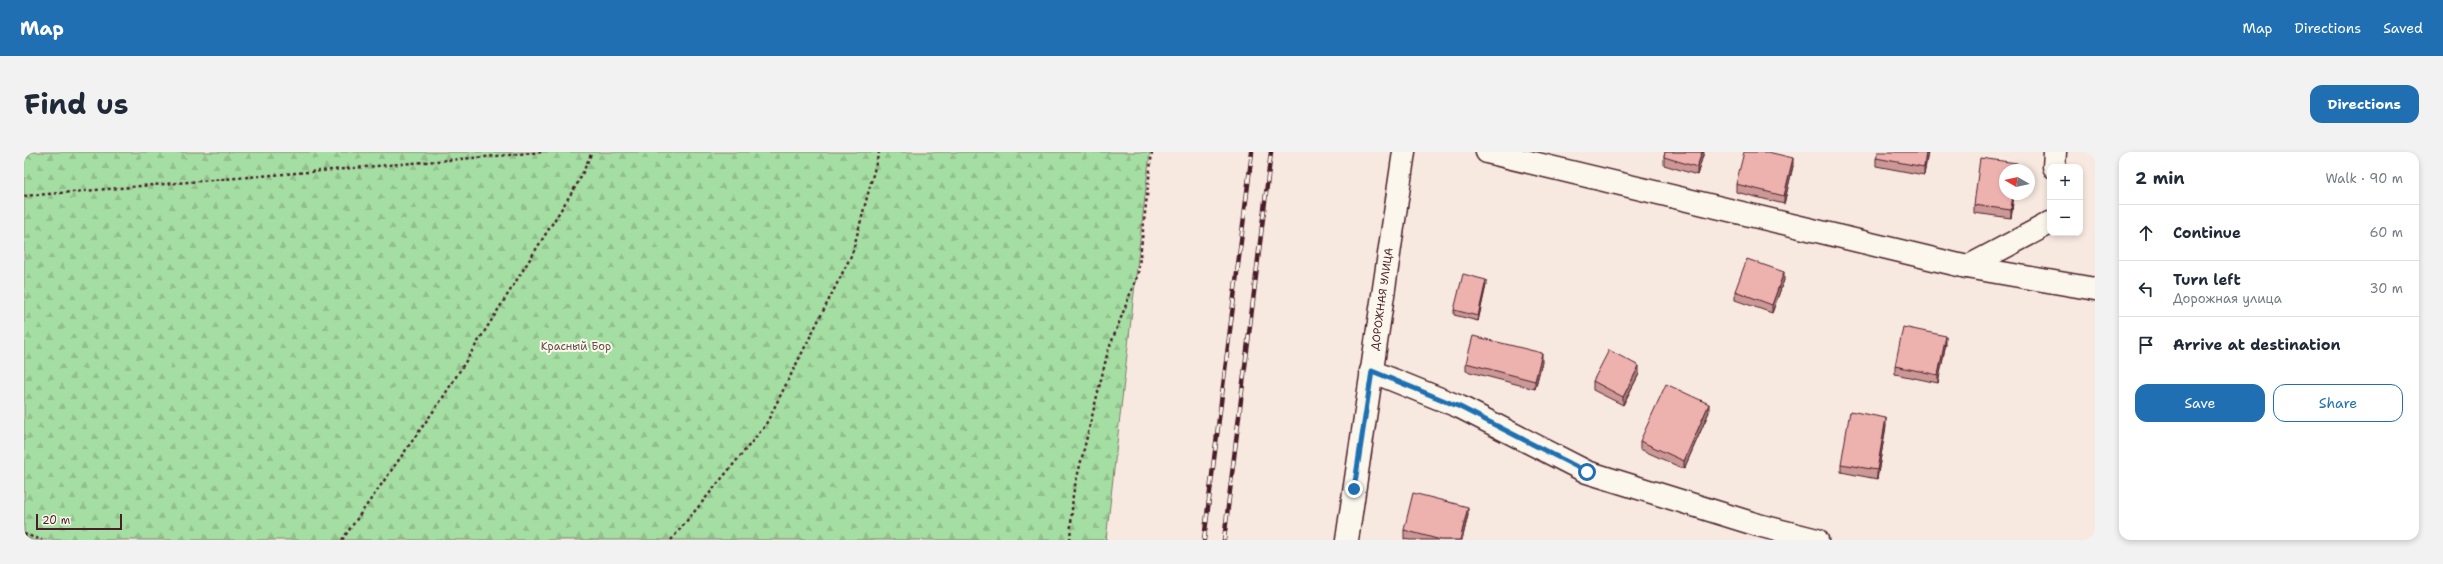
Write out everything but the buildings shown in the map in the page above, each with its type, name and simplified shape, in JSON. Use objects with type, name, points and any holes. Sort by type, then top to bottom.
[{"type":"street","name":"ДОРОЖНАЯ УЛИЦА","points":[[1347,540],[1404,152]]},
{"type":"street","points":[[1487,152],[1967,266],[2095,289]]},
{"type":"street","points":[[2054,164],[2055,152]]},
{"type":"street","points":[[1967,266],[2047,225]]},
{"type":"street","points":[[1372,371],[1460,407],[1587,472],[1758,525],[1817,540]]},
{"type":"path","points":[[24,196],[543,152]]},
{"type":"path","points":[[342,540],[442,399],[579,180],[592,152]]},
{"type":"path","points":[[671,540],[765,426],[852,254],[879,152]]},
{"type":"path","points":[[1070,540],[1073,494],[1108,352],[1138,274],[1152,152]]},
{"type":"path","points":[[24,534],[42,540]]},
{"type":"green space","name":"Красный Бор","points":[[24,152],[1150,152],[1106,540],[24,540]]},
{"type":"railway","points":[[1204,540],[1252,152]]},
{"type":"railway","points":[[1224,540],[1271,152]]},
{"type":"route","points":[[1354,489],[1372,371],[1460,407],[1587,472]]}]
